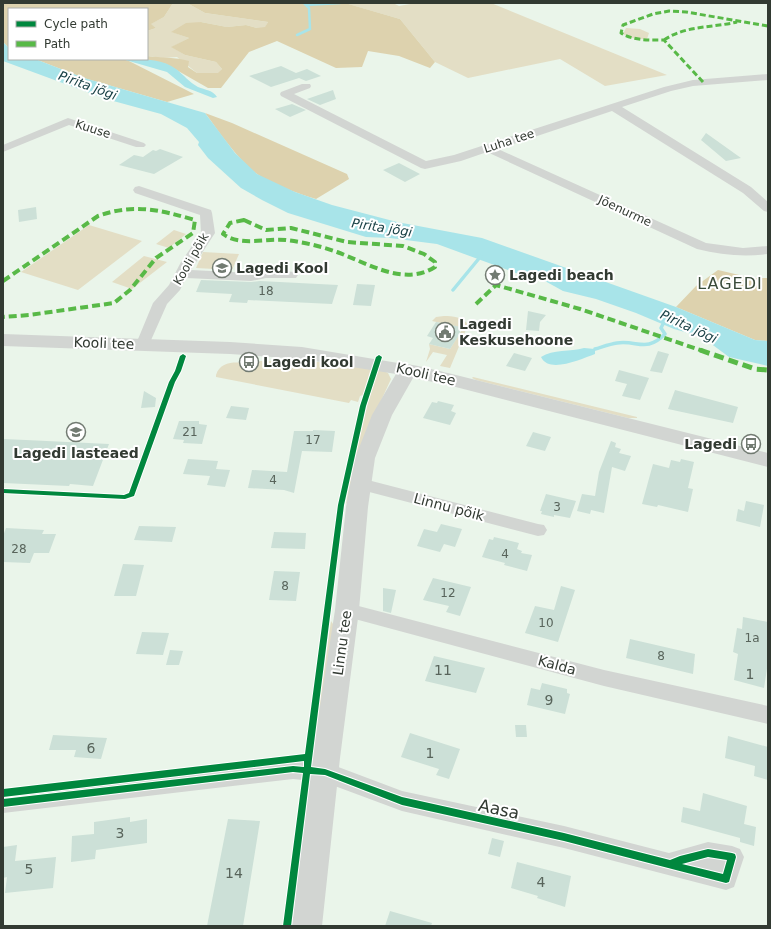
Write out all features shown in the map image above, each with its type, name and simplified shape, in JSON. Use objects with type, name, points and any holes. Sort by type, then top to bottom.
[{"type":"street","name":"Luha tee","points":[[306,86],[285,94],[425,165],[457,158],[668,89],[693,83],[768,77]]},
{"type":"street","points":[[614,106],[747,190],[768,208]]},
{"type":"street","name":"Kuuse","points":[[3,149],[68,122],[140,145]]},
{"type":"street","name":"Jõenurme","points":[[487,148],[702,246],[726,251],[745,252],[768,250]]},
{"type":"street","name":"Kooli põik","points":[[139,190],[206,213],[208,233],[175,287],[160,303],[143,344]]},
{"type":"street","points":[[182,274],[251,277],[266,274],[291,275]]},
{"type":"street","name":"Kooli tee","points":[[3,340],[143,344],[302,353],[408,369],[768,460]]},
{"type":"street","name":"Linnu tee","points":[[307,926],[325,772],[347,610],[364,458],[382,415],[408,369]]},
{"type":"street","name":"Linnu põik","points":[[360,484],[538,530]]},
{"type":"street","name":"Kalda","points":[[347,610],[604,678],[768,715]]},
{"type":"street","name":"Aasa","points":[[3,803],[293,769],[325,772],[402,801],[564,837],[671,864]]},
{"type":"shaded area","points":[[3,3],[173,3],[164,17],[151,24],[156,28],[148,31],[148,8],[8,8],[8,47],[3,42]]},
{"type":"shaded area","points":[[173,3],[187,3],[205,13],[268,22],[265,28],[257,28],[246,25],[227,27],[201,22],[172,32],[189,38],[172,47],[185,55],[216,62],[222,69],[219,73],[197,73],[177,57],[163,58],[148,56],[148,31],[156,28],[150,24],[164,17]]},
{"type":"shaded area","points":[[187,3],[345,3],[400,19],[435,62],[430,68],[399,56],[368,51],[362,67],[336,68],[277,41],[249,52],[221,88],[208,88],[166,64],[146,60],[148,60],[148,56],[174,58],[189,61],[188,67],[197,73],[218,73],[222,69],[216,62],[185,55],[171,47],[189,38],[171,32],[186,23],[201,22],[227,27],[246,25],[257,28],[265,27],[268,22],[205,13]]},
{"type":"shaded area","points":[[393,3],[399,6],[416,3],[491,3],[667,75],[605,86],[560,59],[468,78],[435,62],[400,19],[348,4]]},
{"type":"shaded area","points":[[626,28],[640,29],[649,33],[647,39],[626,36],[623,34]]},
{"type":"shaded area","points":[[38,60],[126,60],[194,94],[167,102],[84,78]]},
{"type":"shaded area","points":[[205,113],[232,123],[347,174],[349,179],[316,199],[277,185],[257,174],[242,161]]},
{"type":"shaded area","points":[[89,225],[142,241],[78,290],[21,272]]},
{"type":"shaded area","points":[[174,230],[186,234],[169,248],[156,244]]},
{"type":"shaded area","points":[[203,252],[239,254],[232,270],[196,268]]},
{"type":"shaded area","points":[[144,256],[167,262],[132,289],[112,282]]},
{"type":"shaded area","points":[[718,270],[752,278],[768,278],[768,341],[755,340],[676,307],[696,286]]},
{"type":"shaded area","points":[[444,316],[464,320],[468,325],[450,368],[440,366],[447,355],[433,352],[426,362],[430,349],[429,344],[450,349],[463,328],[432,321],[436,317]]},
{"type":"shaded area","points":[[260,361],[326,362],[371,368],[363,395],[360,396],[358,402],[351,400],[349,403],[216,377],[218,371],[224,365],[244,363],[244,365],[251,366],[252,364],[257,364]]},
{"type":"shaded area","points":[[378,368],[388,373],[391,379],[368,429],[351,497],[346,504],[352,470],[368,402]]},
{"type":"shaded area","points":[[473,377],[637,418],[628,418],[476,380],[472,378]]},
{"type":"shaded area","points":[[331,621],[335,627],[312,759]]},
{"type":"water","name":"Pirita jõgi","points":[[3,42],[8,47],[8,60],[38,60],[84,78],[205,113],[235,153],[257,174],[295,192],[332,205],[397,222],[482,238],[676,307],[755,340],[768,341],[768,366],[729,357],[706,340],[692,334],[674,329],[636,313],[596,299],[563,291],[545,281],[516,273],[437,244],[390,238],[366,237],[288,213],[241,188],[208,158],[198,145],[199,142],[187,128],[161,114],[106,99],[3,61]]},
{"type":"water","points":[[125,60],[150,60],[170,65],[189,81],[198,87],[211,92],[217,97],[213,98],[185,87],[167,72]]},
{"type":"water","points":[[584,348],[595,349],[595,354],[574,362],[558,365],[545,362],[541,357],[546,354]]},
{"type":"building","points":[[281,66],[296,73],[307,69],[321,76],[306,81],[299,78],[271,87],[249,76]]},
{"type":"building","points":[[333,90],[336,99],[320,105],[307,99]]},
{"type":"building","points":[[292,104],[306,110],[290,117],[275,109]]},
{"type":"building","points":[[706,133],[741,158],[726,161],[701,140]]},
{"type":"building","points":[[160,149],[183,157],[154,174],[119,165],[134,155],[143,157],[153,150],[156,151]]},
{"type":"building","points":[[399,163],[420,174],[405,182],[383,170]]},
{"type":"building","points":[[36,207],[37,219],[19,222],[18,210]]},
{"type":"building","points":[[201,280],[338,285],[332,304],[248,300],[247,303],[229,302],[232,294],[196,292]]},
{"type":"building","points":[[357,284],[375,285],[371,306],[353,305]]},
{"type":"building","points":[[528,311],[546,315],[540,322],[539,331],[526,330]]},
{"type":"building","name":"Lagedi Keskusehoone","points":[[436,322],[461,327],[459,335],[450,349],[429,344],[433,338],[427,336]]},
{"type":"building","points":[[658,351],[669,354],[662,373],[650,371]]},
{"type":"building","points":[[514,353],[532,358],[525,371],[506,366]]},
{"type":"building","points":[[619,370],[649,378],[640,400],[622,396],[627,384],[615,381]]},
{"type":"building","points":[[675,390],[738,407],[733,423],[668,409]]},
{"type":"building","points":[[144,391],[156,398],[155,407],[141,408]]},
{"type":"building","points":[[438,401],[454,405],[451,411],[456,413],[450,425],[423,418],[432,402],[437,403]]},
{"type":"building","points":[[231,406],[249,408],[246,420],[226,418]]},
{"type":"building","points":[[179,421],[199,421],[199,424],[207,425],[202,444],[183,443],[184,440],[173,439]]},
{"type":"building","points":[[294,431],[335,431],[332,452],[302,451],[294,493],[284,490],[248,488],[252,470],[287,472]]},
{"type":"building","points":[[533,432],[551,437],[545,451],[526,446]]},
{"type":"building","name":"Lagedi lasteaed","points":[[3,439],[109,444],[93,486],[70,484],[69,486],[3,483]]},
{"type":"building","points":[[611,441],[616,443],[615,447],[621,449],[619,453],[631,456],[625,471],[612,467],[604,513],[591,510],[590,514],[577,511],[582,494],[595,496],[599,472]]},
{"type":"building","points":[[188,459],[218,461],[216,469],[230,470],[225,487],[207,485],[210,476],[183,474]]},
{"type":"building","points":[[681,459],[694,462],[688,488],[693,489],[688,512],[658,505],[657,507],[642,504],[653,464],[669,468],[671,460],[680,462]]},
{"type":"building","points":[[546,494],[576,501],[570,518],[541,514],[542,511],[540,511]]},
{"type":"building","points":[[746,501],[764,505],[760,527],[736,521],[738,509],[744,511]]},
{"type":"building","points":[[441,524],[462,529],[455,547],[444,544],[440,552],[417,546],[424,529],[437,532]]},
{"type":"building","points":[[139,526],[176,527],[172,542],[134,540]]},
{"type":"building","points":[[6,528],[44,530],[42,534],[56,534],[49,553],[34,553],[30,563],[3,562],[3,536]]},
{"type":"building","points":[[274,532],[306,533],[305,549],[271,548]]},
{"type":"building","points":[[494,537],[519,543],[517,549],[522,551],[521,553],[532,555],[527,571],[482,557],[489,539],[493,540]]},
{"type":"building","points":[[123,564],[144,565],[136,596],[114,596]]},
{"type":"building","points":[[274,571],[300,572],[296,601],[269,600]]},
{"type":"building","points":[[433,578],[471,587],[460,616],[446,612],[449,606],[423,600]]},
{"type":"building","points":[[561,586],[575,590],[558,642],[525,633],[535,606],[554,610]]},
{"type":"building","points":[[383,588],[396,590],[391,613],[383,611]]},
{"type":"building","points":[[743,617],[768,622],[768,662],[764,688],[734,680],[738,654],[733,652],[737,628],[742,629]]},
{"type":"building","points":[[142,632],[169,633],[163,655],[136,654]]},
{"type":"building","points":[[630,639],[695,654],[693,674],[626,658]]},
{"type":"building","points":[[170,650],[183,651],[179,665],[166,665]]},
{"type":"building","points":[[434,656],[485,668],[476,693],[425,681]]},
{"type":"building","points":[[542,683],[567,689],[567,693],[570,694],[565,714],[527,705],[531,688],[540,690]]},
{"type":"building","points":[[515,725],[526,725],[527,737],[516,737]]},
{"type":"building","points":[[410,733],[460,749],[449,779],[436,775],[439,769],[401,757]]},
{"type":"building","points":[[53,735],[107,738],[101,759],[74,757],[76,750],[49,750]]},
{"type":"building","points":[[728,736],[768,747],[768,780],[754,776],[755,766],[725,758]]},
{"type":"building","points":[[703,793],[747,806],[744,824],[756,827],[754,846],[740,842],[740,838],[681,822],[683,807],[700,811]]},
{"type":"building","points":[[130,817],[130,822],[147,819],[147,843],[96,850],[95,859],[71,862],[72,836],[94,834],[94,822]]},
{"type":"building","points":[[228,819],[260,821],[243,926],[207,926]]},
{"type":"building","points":[[492,838],[504,841],[500,857],[488,854]]},
{"type":"building","points":[[17,845],[15,861],[56,857],[53,888],[5,893],[7,877],[3,878],[3,847]]},
{"type":"building","points":[[517,862],[571,876],[565,907],[537,898],[538,896],[511,888]]},
{"type":"building","points":[[390,911],[432,923],[431,926],[385,926]]},
{"type":"waterway","points":[[306,5],[340,3]]},
{"type":"waterway","points":[[297,35],[310,29],[309,8],[306,5]]},
{"type":"waterway","points":[[453,290],[481,256]]},
{"type":"waterway","name":"Pirita jõgi","points":[[595,349],[617,343],[652,343],[665,334],[661,328],[663,324],[667,322]]},
{"type":"marked path","points":[[703,82],[664,40],[641,40],[631,38],[621,33],[623,25],[653,14],[669,11],[686,12],[768,26]]},
{"type":"marked path","points":[[664,40],[681,31],[737,22]]},
{"type":"marked path","points":[[3,281],[98,216],[111,211],[135,208],[147,209],[170,213],[195,220],[193,233],[156,258],[130,290],[114,303],[29,315],[3,317]]},
{"type":"marked path","points":[[244,220],[266,230],[291,228],[359,244],[403,246],[424,254],[435,262],[435,267],[426,273],[414,275],[401,274],[373,267],[337,252],[305,243],[279,239],[244,241],[228,238],[223,234],[230,223],[244,220]]},
{"type":"marked path","points":[[476,304],[496,285],[580,309],[755,369],[768,370]]},
{"type":"cycle path","points":[[3,491],[125,497],[132,494],[172,382],[178,371],[183,356]]},
{"type":"cycle path","points":[[287,926],[341,505],[363,406],[379,357]]},
{"type":"cycle path","points":[[3,793],[309,757]]},
{"type":"cycle path","points":[[3,803],[293,769],[325,772],[402,801],[564,837],[726,879],[732,857],[708,853],[680,860],[671,864]]},
{"type":"place","name":"Lagedi Kool","points":[[222,268]]},
{"type":"place","name":"Lagedi beach","points":[[495,275]]},
{"type":"place","name":"Lagedi Keskusehoone","points":[[445,332]]},
{"type":"place","name":"Lagedi kool","points":[[249,362]]},
{"type":"place","name":"Lagedi lasteaed","points":[[76,432]]},
{"type":"place","name":"Lagedi","points":[[751,444]]},
{"type":"district","name":"LAGEDI","points":[[730,283]]}]
